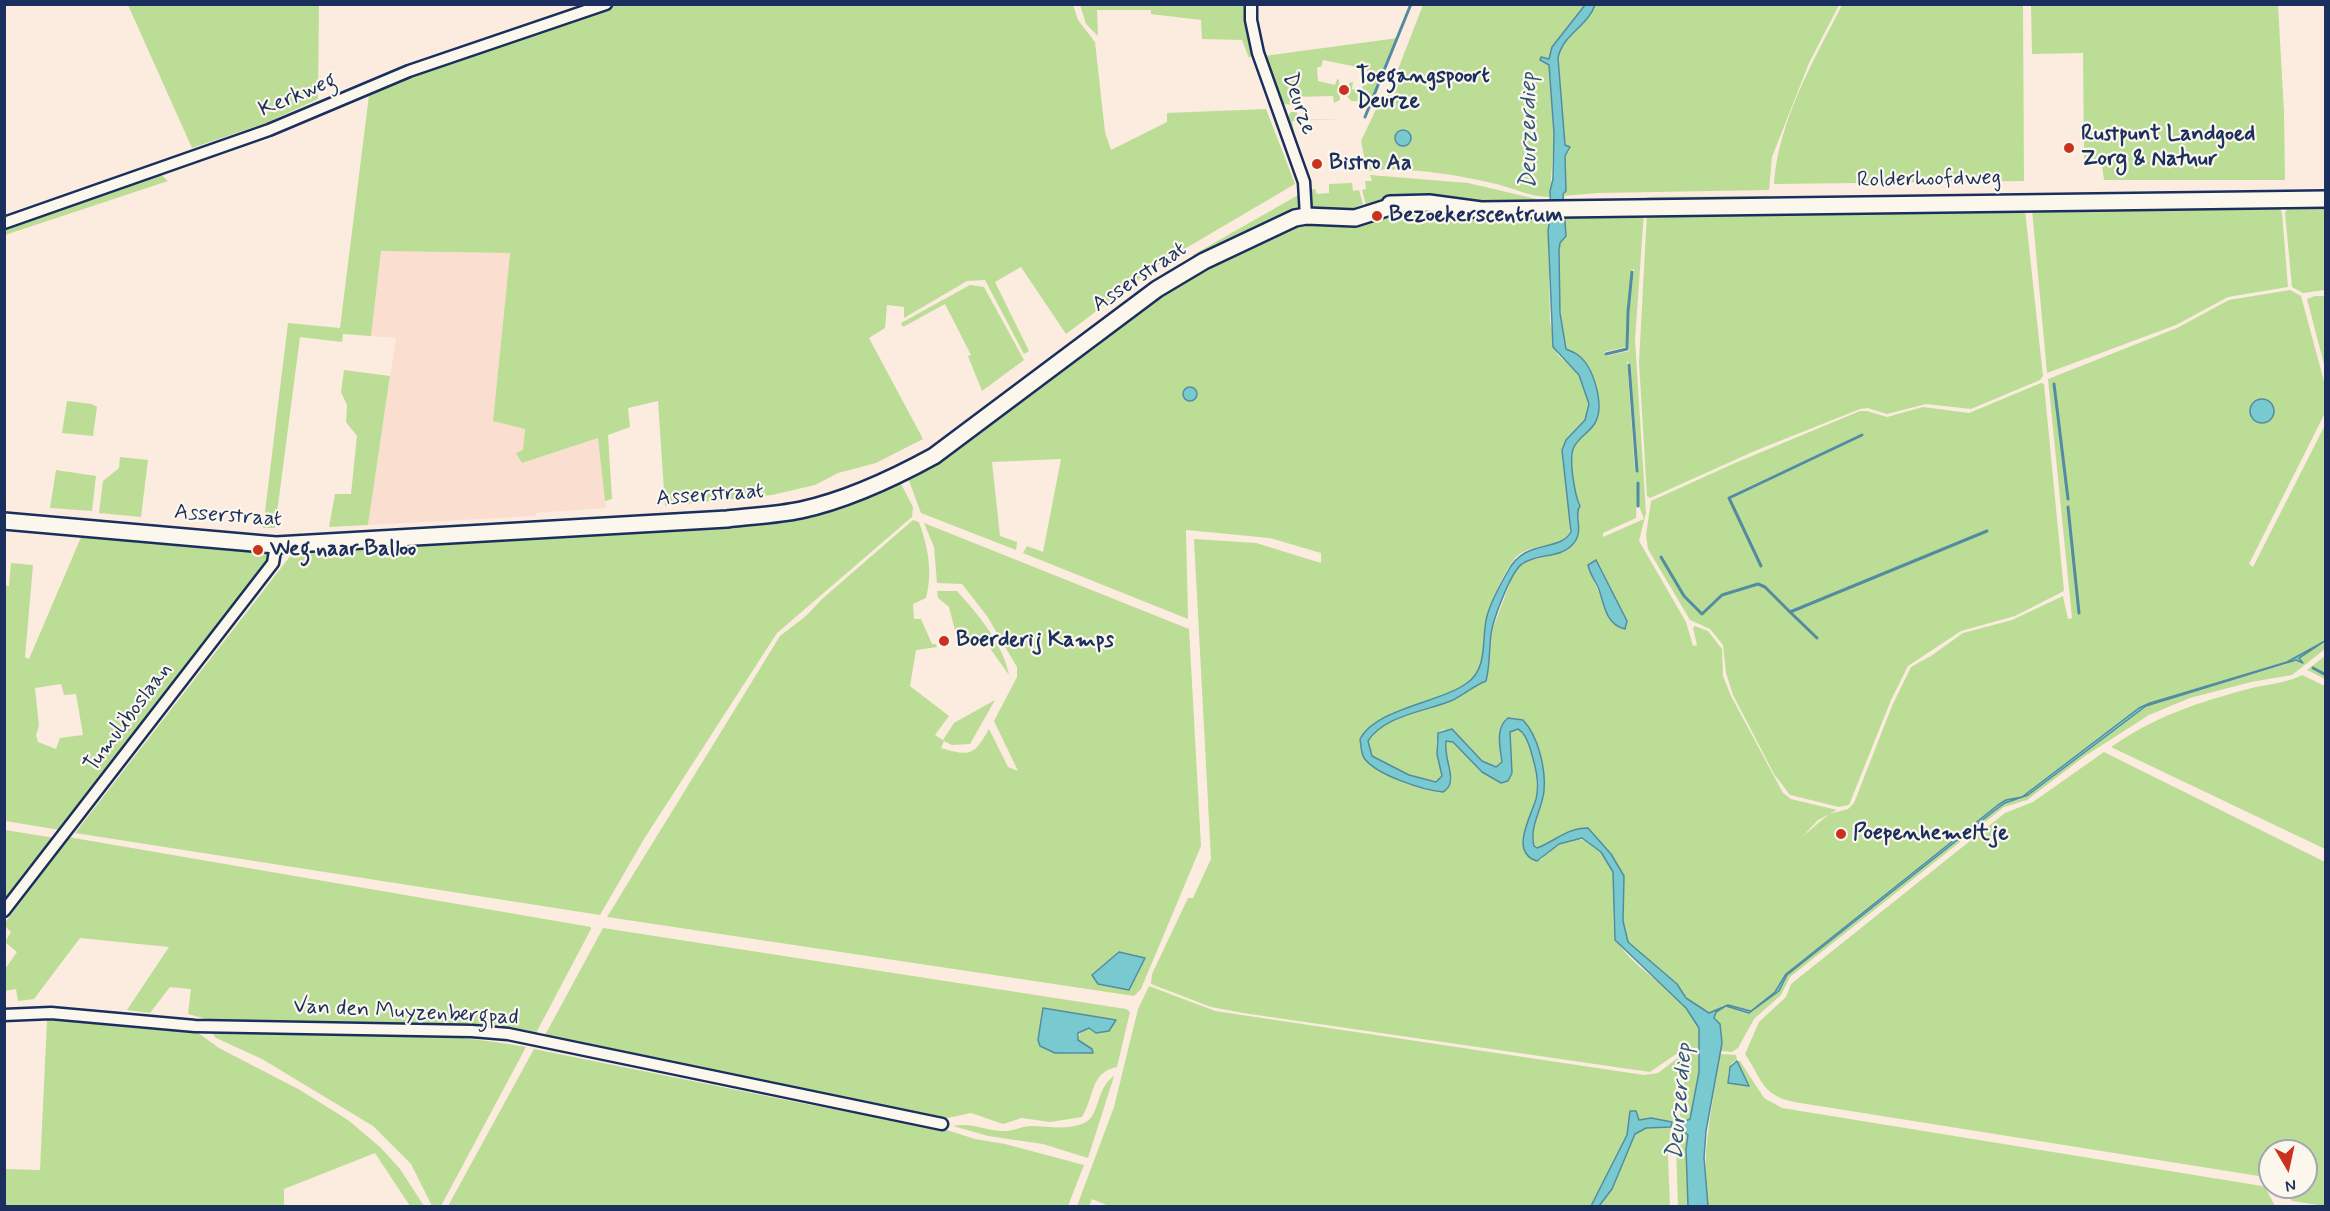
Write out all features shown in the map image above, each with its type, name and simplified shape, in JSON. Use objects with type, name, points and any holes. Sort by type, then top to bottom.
[{"type":"main road","name":"Rolderhoofdweg","points":[[1539,209],[2325,199]]},
{"type":"main road","name":"Asserstraat","points":[[4,521],[276,545],[727,519],[793,511],[824,504],[902,473],[934,456],[1157,289],[1204,261],[1295,218],[1306,216],[1337,219],[1366,207],[1398,204],[1429,204],[1481,210],[1539,209]]},
{"type":"street","name":"Kerkweg","points":[[4,223],[269,130],[409,71],[606,4]]},
{"type":"street","name":"Deurze","points":[[1251,4],[1251,20],[1258,53],[1304,182],[1306,216]]},
{"type":"street","name":"Tumuliboslaan","points":[[4,911],[273,563],[276,545]]},
{"type":"street","name":"Van den Muyzenbergpad","points":[[4,1015],[51,1012],[195,1026],[472,1031],[508,1034],[942,1124]]},
{"type":"shaded area","points":[[381,251],[510,253],[493,420],[525,429],[522,463],[598,438],[606,508],[536,513],[536,516],[368,525],[396,338],[371,336]]},
{"type":"green space","points":[[128,5],[319,5],[318,99],[266,123],[192,148]]},
{"type":"green space","points":[[616,5],[1073,5],[1078,20],[1095,42],[1105,132],[1111,150],[1167,122],[1167,113],[1266,109],[1295,184],[1159,264],[1066,334],[1021,267],[995,282],[1029,351],[1024,354],[985,280],[967,281],[904,318],[904,307],[887,305],[885,328],[869,338],[923,439],[876,463],[838,473],[815,485],[772,495],[665,506],[658,401],[628,408],[630,427],[608,435],[612,499],[605,501],[598,438],[522,463],[516,453],[523,450],[525,429],[493,421],[510,253],[381,251],[371,336],[343,334],[342,342],[300,337],[275,528],[263,528],[288,323],[340,328],[369,95],[404,81],[403,77]]},
{"type":"green space","points":[[1080,5],[1247,5],[1254,54],[1249,58],[1242,40],[1202,39],[1201,20],[1151,14],[1151,10],[1097,10],[1098,36],[1086,24]]},
{"type":"green space","points":[[1423,5],[1585,5],[1552,47],[1549,59],[1541,58],[1541,62],[1549,65],[1554,133],[1550,197],[1447,174],[1413,170],[1367,171],[1361,141],[1379,103],[1384,105]]},
{"type":"green space","points":[[1595,5],[1839,5],[1809,63],[1772,157],[1769,190],[1598,193],[1563,196],[1566,191],[1565,155],[1569,152],[1570,147],[1565,145],[1558,54],[1566,41],[1592,12]]},
{"type":"green space","points":[[1842,5],[2023,5],[2024,181],[1774,184],[1782,137],[1790,114],[1809,69]]},
{"type":"green space","points":[[2031,5],[2278,5],[2285,180],[2104,180],[2102,165],[2084,159],[2083,53],[2032,54]]},
{"type":"green space","points":[[1398,38],[1370,109],[1358,101],[1351,101],[1347,96],[1349,83],[1353,82],[1352,89],[1361,91],[1363,85],[1367,85],[1367,69],[1323,60],[1321,67],[1317,67],[1318,81],[1335,85],[1337,79],[1339,80],[1340,100],[1334,103],[1333,96],[1297,97],[1296,105],[1283,104],[1264,56]]},
{"type":"green space","points":[[1291,112],[1297,112],[1297,120],[1343,119],[1292,121],[1294,131],[1291,132],[1286,119]]},
{"type":"green space","points":[[159,173],[168,181],[5,235],[4,226]]},
{"type":"green space","points":[[1370,175],[1468,183],[1545,201],[1545,204],[1385,201],[1366,205],[1362,190],[1366,189],[1365,181],[1372,181]]},
{"type":"green space","points":[[1352,183],[1353,191],[1359,190],[1363,204],[1347,211],[1316,211],[1309,201],[1310,190],[1315,189],[1317,194],[1329,193],[1329,184]]},
{"type":"green space","points":[[1300,194],[1298,209],[1293,215],[1195,260],[1193,255]]},
{"type":"green space","points":[[1767,196],[1767,199],[1647,203],[1647,197]]},
{"type":"green space","points":[[2277,203],[2282,213],[2288,287],[2228,297],[2176,325],[2047,373],[2032,209]]},
{"type":"green space","points":[[2290,203],[2325,203],[2325,290],[2303,293],[2292,287],[2285,213]]},
{"type":"green space","points":[[1403,208],[1551,215],[1548,230],[1550,321],[1557,354],[1579,375],[1589,404],[1585,420],[1566,440],[1562,450],[1571,520],[1569,536],[1556,543],[1521,553],[1511,563],[1490,606],[1480,668],[1471,680],[1458,689],[1383,718],[1370,727],[1360,739],[1362,753],[1378,770],[1402,781],[1427,789],[1446,791],[1452,780],[1445,756],[1446,741],[1453,742],[1480,771],[1500,783],[1508,781],[1510,776],[1510,732],[1520,729],[1525,734],[1537,779],[1534,805],[1525,838],[1531,859],[1541,860],[1551,850],[1571,840],[1581,840],[1599,849],[1613,872],[1616,890],[1614,928],[1622,948],[1687,1008],[1700,1030],[1699,1048],[1685,1048],[1650,1072],[1243,1013],[1211,1007],[1151,984],[1152,974],[1188,898],[1193,898],[1211,859],[1194,539],[1256,543],[1321,563],[1321,553],[1270,538],[1186,530],[1188,619],[1023,553],[1027,546],[1043,552],[1061,459],[992,462],[1000,536],[1017,542],[1016,550],[921,513],[908,478],[1061,373],[1058,367],[1173,283],[1297,223],[1330,224],[1334,227]]},
{"type":"green space","points":[[2025,210],[2043,376],[2040,380],[1971,409],[1926,404],[1887,414],[1868,408],[1860,409],[1757,450],[1650,498],[1647,496],[1639,362],[1647,212],[1702,214],[1735,211]]},
{"type":"green space","points":[[1644,212],[1635,340],[1646,513],[1639,541],[1686,622],[1693,646],[1697,645],[1693,628],[1695,626],[1708,631],[1722,649],[1723,676],[1731,696],[1783,793],[1791,799],[1837,810],[1830,814],[1848,809],[1854,803],[1892,706],[1911,667],[1963,633],[2012,620],[2063,596],[2068,619],[2072,618],[2048,379],[2177,328],[2229,300],[2290,290],[2301,296],[2325,385],[2325,413],[2249,564],[2253,567],[2325,425],[2325,641],[2287,662],[2144,705],[2022,797],[2006,800],[1998,805],[1786,974],[1775,992],[1752,1010],[1728,1005],[1709,1013],[1687,998],[1677,984],[1628,942],[1623,921],[1624,876],[1611,854],[1588,828],[1567,832],[1537,848],[1534,846],[1533,831],[1542,797],[1543,773],[1528,726],[1500,732],[1502,762],[1496,767],[1482,761],[1444,729],[1438,732],[1436,745],[1442,776],[1441,780],[1435,781],[1404,774],[1384,764],[1371,755],[1368,746],[1371,737],[1390,722],[1453,700],[1486,681],[1491,633],[1515,570],[1525,562],[1563,552],[1573,545],[1579,533],[1578,509],[1580,506],[1573,477],[1572,452],[1576,444],[1595,423],[1599,407],[1593,377],[1578,355],[1566,349],[1564,341],[1559,264],[1560,244],[1566,236],[1563,215]],"holes":[[[1634,269],[1629,314],[1629,351],[1606,356],[1604,352],[1626,347],[1631,270]],[[1627,361],[1630,364],[1637,473]],[[1638,482],[1639,506],[1644,519],[1603,537],[1603,533],[1636,518]],[[1595,562],[1627,621],[1623,629],[1611,621],[1588,567]],[[1828,815],[1802,837],[1818,820]]]},
{"type":"green space","points":[[970,285],[984,287],[1024,360],[982,391],[968,356],[971,355],[945,304],[903,327],[901,323]]},
{"type":"green space","points":[[2325,296],[2325,368],[2307,299]]},
{"type":"green space","points":[[344,370],[390,376],[368,525],[329,527],[335,494],[351,494],[357,436],[346,422],[347,405],[341,392]]},
{"type":"green space","points":[[2041,383],[2044,384],[2064,591],[2015,616],[1961,631],[1908,666],[1891,700],[1849,805],[1839,807],[1790,795],[1774,774],[1733,695],[1726,673],[1723,645],[1710,629],[1690,620],[1648,549],[1646,535],[1651,501],[1860,411],[1887,417],[1923,407],[1969,413]],"holes":[[[1862,434],[1862,436],[1729,496]]]},
{"type":"green space","points":[[67,401],[92,404],[97,407],[93,436],[62,433]]},
{"type":"green space","points":[[120,457],[148,460],[141,517],[99,513],[103,481],[119,468]]},
{"type":"green space","points":[[56,470],[96,476],[92,511],[50,508]]},
{"type":"green space","points":[[900,482],[913,507],[912,517],[777,633],[644,839],[600,915],[75,833],[295,550],[725,525]]},
{"type":"green space","points":[[913,520],[919,522],[927,550],[929,569],[926,598],[913,604],[914,619],[921,619],[932,644],[936,644],[937,647],[916,650],[910,686],[949,716],[935,735],[943,740],[954,723],[995,700],[970,744],[952,745],[944,741],[941,748],[971,752],[989,729],[1008,767],[1018,771],[994,721],[1017,677],[1017,667],[987,616],[962,584],[937,583],[934,547],[924,523],[1189,629],[1201,846],[1141,989],[1134,996],[607,917],[780,636],[806,616],[822,599]]},
{"type":"green space","points":[[82,535],[268,552],[272,558],[60,830],[5,821],[4,585],[9,586],[11,563],[33,565],[25,657],[29,659]],"holes":[[[61,684],[64,695],[76,694],[83,735],[60,738],[56,749],[38,742],[36,735],[39,726],[35,688]]]},
{"type":"green space","points":[[937,591],[957,591],[965,600],[995,641],[1009,675],[982,637],[958,642],[949,607],[938,598]]},
{"type":"green space","points":[[2325,643],[2325,649],[2292,675],[2251,682],[2190,698],[2149,715],[2085,756],[2027,800],[2004,807],[1790,977],[1781,995],[1754,1019],[1738,1048],[1732,1052],[1721,1051],[1721,1028],[1714,1019],[1716,1012],[1729,1006],[1749,1013],[1779,991],[1787,975],[1994,811],[2005,803],[2028,795],[2146,706],[2287,664]]},
{"type":"green space","points":[[2325,656],[2325,679],[2307,670]]},
{"type":"green space","points":[[2302,675],[2325,686],[2325,849],[2111,747],[2144,727],[2194,705]]},
{"type":"green space","points":[[2104,752],[2325,862],[2325,1206],[2291,1199],[2318,1199],[2318,1139],[2258,1139],[2258,1176],[1794,1102],[1775,1095],[1764,1085],[1745,1054],[1759,1022],[1786,997],[1791,984],[2005,813],[2033,802]]},
{"type":"green space","points":[[5,830],[55,838],[5,904]]},
{"type":"green space","points":[[68,837],[591,927],[591,929],[535,1035],[203,1024],[203,1018],[188,1014],[191,989],[170,987],[150,1013],[127,1010],[169,947],[80,938],[34,999],[18,1001],[16,989],[5,991],[5,969],[17,952],[5,942],[11,932],[5,923]]},
{"type":"green space","points":[[603,928],[1126,1009],[1130,1012],[1117,1067],[1108,1070],[1097,1079],[1082,1117],[1050,1122],[1022,1118],[1003,1124],[971,1113],[938,1120],[544,1037]],"holes":[[[1043,1009],[1109,1031],[1089,1028],[1081,1031],[1078,1040],[1092,1049],[1091,1053],[1069,1054]]]},
{"type":"green space","points":[[1149,986],[1215,1011],[1644,1075],[1658,1073],[1679,1057],[1684,1067],[1675,1124],[1665,1120],[1639,1120],[1630,1111],[1627,1135],[1591,1206],[1109,1206],[1092,1199],[1089,1206],[1077,1206],[1114,1107],[1138,1009]]},
{"type":"green space","points":[[47,1020],[197,1032],[219,1048],[300,1090],[348,1120],[380,1147],[400,1169],[424,1206],[410,1206],[375,1153],[284,1189],[284,1206],[5,1206],[5,1169],[40,1170]]},
{"type":"green space","points":[[210,1030],[408,1034],[526,1047],[441,1206],[432,1206],[411,1164],[373,1126],[262,1059],[216,1038]]},
{"type":"green space","points":[[534,1049],[811,1105],[944,1129],[975,1139],[1005,1144],[1084,1165],[1068,1206],[448,1206]]},
{"type":"green space","points":[[1694,1050],[1699,1051],[1699,1072],[1691,1115],[1683,1129],[1688,1135],[1686,1149],[1688,1206],[1678,1206],[1676,1145],[1686,1068],[1685,1054]]},
{"type":"green space","points":[[1720,1054],[1736,1055],[1737,1060],[1732,1063],[1728,1073],[1728,1083],[1749,1085],[1737,1061],[1740,1061],[1764,1098],[1782,1108],[2258,1185],[2258,1199],[2271,1199],[2275,1206],[1708,1206],[1706,1148]]},
{"type":"green space","points":[[1114,1076],[1088,1158],[1043,1144],[988,1136],[953,1126],[967,1125],[1006,1131],[1028,1126],[1079,1125],[1086,1122],[1094,1113],[1104,1087]]},
{"type":"green space","points":[[1671,1125],[1668,1156],[1670,1206],[1599,1206],[1612,1189],[1635,1134],[1646,1128],[1668,1128]]},
{"type":"water","points":[[1585,5],[1595,5],[1587,19],[1564,43],[1558,58],[1565,145],[1570,147],[1565,156],[1566,191],[1563,194],[1566,236],[1560,243],[1559,251],[1560,313],[1566,349],[1578,355],[1589,368],[1596,387],[1599,407],[1595,423],[1576,444],[1572,452],[1573,477],[1580,506],[1578,534],[1568,549],[1534,558],[1518,568],[1503,596],[1492,627],[1486,681],[1453,700],[1385,725],[1368,741],[1372,756],[1409,775],[1436,782],[1442,776],[1437,754],[1438,733],[1452,729],[1482,761],[1496,767],[1502,762],[1499,738],[1501,727],[1508,718],[1523,720],[1537,743],[1544,772],[1543,798],[1533,832],[1534,846],[1537,848],[1573,830],[1588,828],[1611,854],[1624,876],[1623,921],[1628,942],[1677,984],[1686,998],[1709,1013],[1728,1005],[1751,1011],[1775,992],[1786,974],[1998,805],[2006,800],[2022,797],[2139,708],[2287,662],[2325,641],[2299,658],[2303,663],[2296,660],[2146,706],[2028,795],[2005,803],[1994,811],[1787,975],[1779,991],[1749,1013],[1726,1006],[1716,1012],[1714,1018],[1720,1024],[1722,1043],[1706,1131],[1704,1158],[1708,1206],[1688,1206],[1686,1149],[1688,1135],[1681,1129],[1681,1123],[1690,1119],[1699,1072],[1699,1028],[1686,1008],[1615,940],[1613,872],[1601,852],[1582,838],[1559,844],[1537,861],[1524,850],[1524,833],[1536,799],[1537,786],[1534,761],[1524,735],[1518,729],[1510,732],[1512,773],[1508,781],[1501,783],[1482,772],[1453,742],[1446,741],[1451,777],[1448,788],[1443,792],[1412,785],[1379,770],[1364,758],[1360,739],[1380,720],[1455,690],[1474,677],[1481,661],[1489,610],[1508,571],[1523,554],[1558,542],[1571,532],[1562,450],[1566,440],[1585,420],[1589,404],[1579,375],[1553,347],[1548,230],[1551,215],[1550,191],[1553,179],[1554,133],[1549,65],[1540,60],[1541,57],[1549,59],[1552,47]]},
{"type":"water","points":[[1400,130],[1406,130],[1411,138],[1409,144],[1400,146],[1395,141],[1395,135]]},
{"type":"water","points":[[1190,387],[1195,389],[1197,394],[1195,399],[1190,401],[1185,399],[1183,394],[1185,389]]},
{"type":"water","points":[[2262,399],[2271,402],[2274,411],[2271,420],[2262,423],[2253,420],[2250,411],[2253,402]]},
{"type":"water","points":[[1596,560],[1627,621],[1625,629],[1613,623],[1606,612],[1588,565]]},
{"type":"water","points":[[1119,952],[1145,958],[1129,990],[1098,984],[1092,975]]},
{"type":"water","points":[[1043,1008],[1116,1020],[1109,1031],[1096,1033],[1089,1028],[1078,1033],[1078,1040],[1092,1049],[1093,1053],[1055,1053],[1040,1046],[1038,1040]]},
{"type":"water","points":[[1737,1061],[1749,1086],[1728,1083],[1730,1067]]},
{"type":"water","points":[[1630,1111],[1636,1111],[1639,1120],[1651,1118],[1672,1122],[1671,1127],[1646,1128],[1635,1134],[1612,1189],[1599,1206],[1591,1206],[1627,1135]]},
{"type":"waterway","points":[[1365,117],[1411,4]]},
{"type":"waterway","points":[[1606,354],[1627,349],[1632,272]]},
{"type":"waterway","points":[[1629,365],[1637,471]]},
{"type":"waterway","points":[[2054,384],[2068,499]]},
{"type":"waterway","points":[[1761,566],[1729,498],[1862,435]]},
{"type":"waterway","points":[[1638,483],[1638,506]]},
{"type":"waterway","points":[[2068,507],[2079,613]]},
{"type":"waterway","points":[[1661,557],[1684,596],[1702,614],[1722,595],[1758,584],[1765,587],[1790,612],[1987,531]]},
{"type":"waterway","points":[[1790,612],[1817,638]]},
{"type":"waterway","points":[[2313,668],[2326,675]]},
{"type":"place","name":"Toegangspoort Deurze","points":[[1344,90]]},
{"type":"place","name":"Rustpunt Landgoed Zorg & Natuur","points":[[2069,148]]},
{"type":"place","name":"Bistro Aa","points":[[1317,164]]},
{"type":"place","name":"Bezoekerscentrum","points":[[1377,216]]},
{"type":"place","name":"Weg naar Balloo","points":[[258,550]]},
{"type":"place","name":"Boerderij Kamps","points":[[944,641]]},
{"type":"place","name":"Poepenhemeltje","points":[[1841,834]]},
{"type":"water label","name":"Deurzerdiep","points":[[1530,131]]},
{"type":"water label","name":"Deurzerdiep","points":[[1681,1102]]}]
